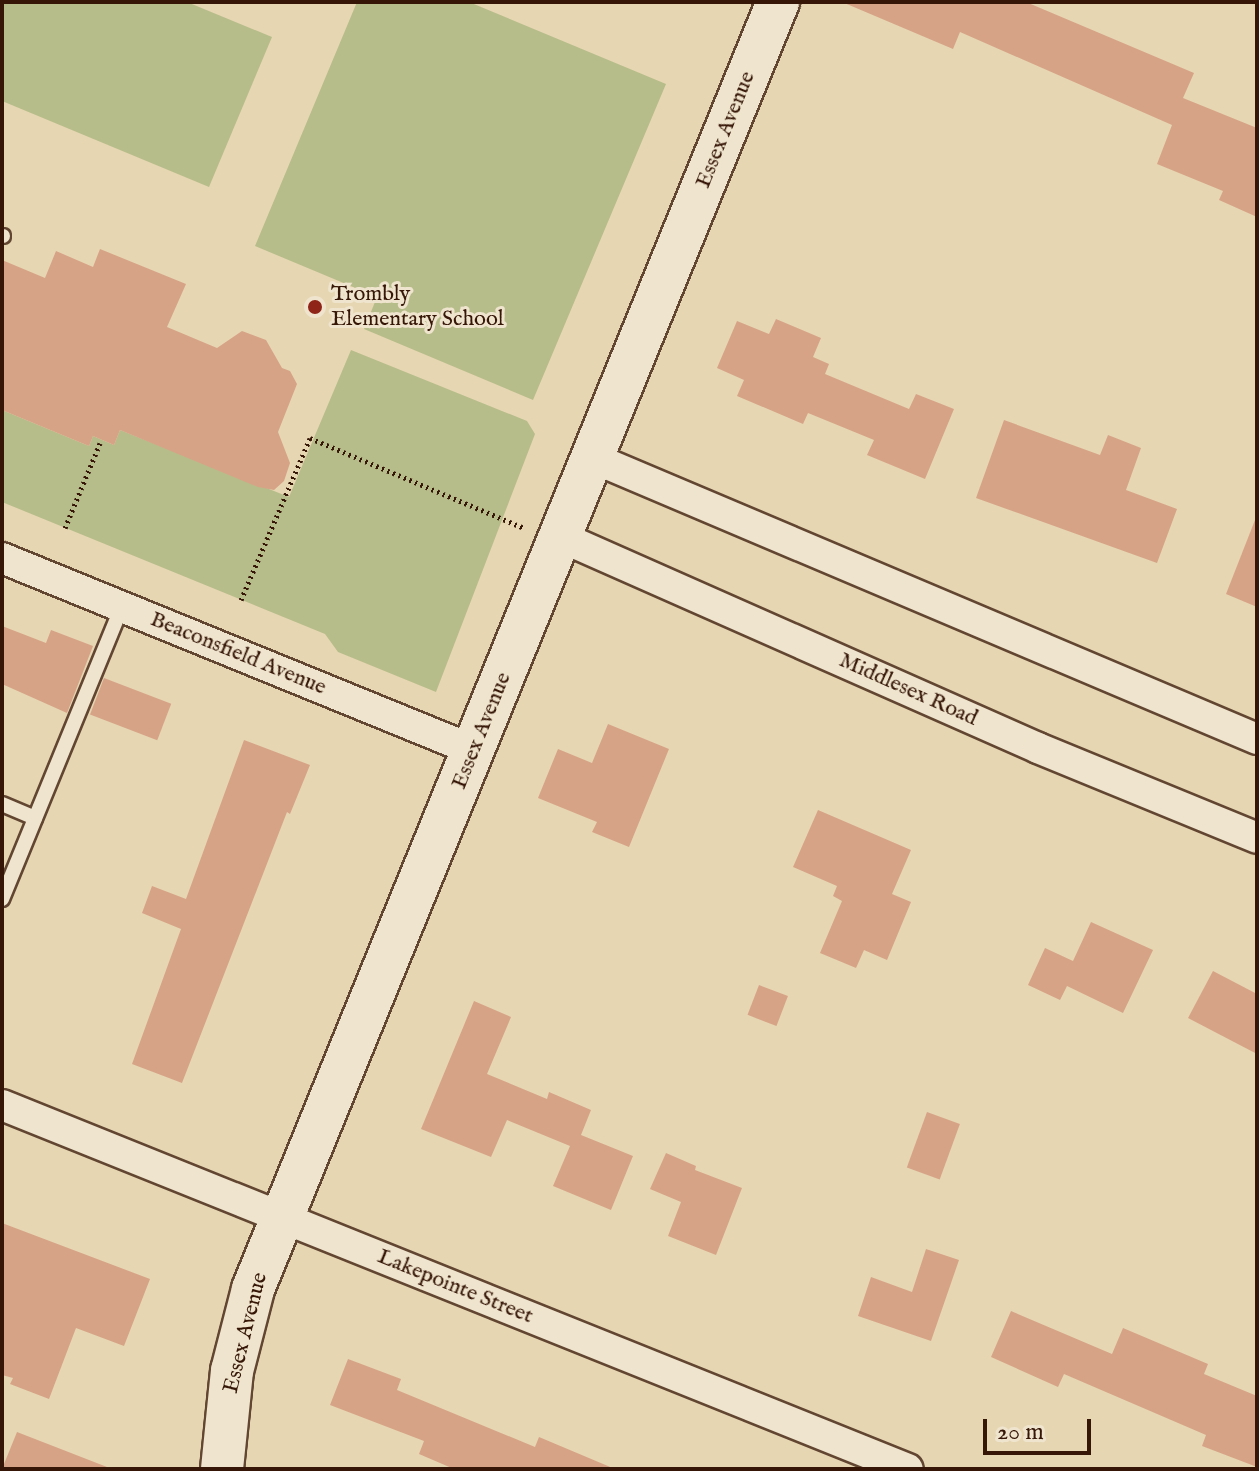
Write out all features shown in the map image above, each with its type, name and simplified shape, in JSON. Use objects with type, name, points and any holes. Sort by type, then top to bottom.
[{"type":"street","name":"Essex Avenue","points":[[222,1469],[232,1371],[253,1289],[473,750],[548,535],[593,458],[778,2]]},
{"type":"street","points":[[593,458],[1257,739]]},
{"type":"street","name":"Middlesex Road","points":[[548,535],[1038,748],[1257,838]]},
{"type":"street","name":"Beaconsfield Avenue","points":[[2,558],[473,750]]},
{"type":"street","name":"Lakepointe Street","points":[[2,1105],[908,1469]]},
{"type":"lane","points":[[2,899],[122,607]]},
{"type":"lane","points":[[2,804],[35,818]]},
{"type":"path","points":[[241,600],[310,438],[548,535]]},
{"type":"path","points":[[65,528],[100,443]]},
{"type":"green space","points":[[2,2],[187,2],[272,37],[209,187],[2,101]]},
{"type":"green space","points":[[357,2],[469,2],[666,84],[533,400],[364,329],[377,297],[255,246]]},
{"type":"green space","points":[[351,350],[527,421],[535,434],[436,692],[338,652],[325,634],[2,502],[2,410],[89,446],[93,436],[114,445],[120,430],[289,497]]},
{"type":"building","points":[[842,2],[1026,2],[1194,73],[1183,98],[1257,128],[1257,217],[1219,200],[1223,191],[1157,164],[1172,125],[960,32],[953,49]]},
{"type":"building","name":"Trombly Elementary School","points":[[100,249],[186,284],[167,327],[217,348],[242,331],[266,340],[282,368],[290,371],[297,384],[278,432],[290,463],[284,481],[274,490],[258,487],[120,430],[114,445],[93,436],[89,446],[2,410],[2,260],[45,278],[56,251],[93,267]]},
{"type":"building","points":[[776,319],[821,338],[813,357],[829,364],[825,374],[909,409],[916,394],[954,409],[925,479],[867,455],[874,440],[808,413],[803,424],[737,396],[744,380],[717,368],[737,321],[769,334]]},
{"type":"building","points":[[1004,420],[1100,455],[1108,435],[1141,448],[1126,490],[1177,509],[1157,563],[976,498]]},
{"type":"building","points":[[1257,520],[1257,607],[1226,594]]},
{"type":"building","points":[[2,626],[46,643],[51,630],[93,646],[67,713],[2,684]]},
{"type":"building","points":[[104,678],[171,704],[157,740],[90,714]]},
{"type":"building","points":[[608,724],[669,749],[629,847],[592,832],[597,822],[538,798],[558,749],[592,763]]},
{"type":"building","points":[[244,740],[310,765],[290,814],[287,812],[182,1083],[132,1064],[181,929],[142,913],[152,886],[186,899]]},
{"type":"building","points":[[818,810],[911,850],[892,894],[911,902],[887,960],[864,950],[856,968],[820,953],[842,901],[833,896],[837,886],[793,867]]},
{"type":"building","points":[[1091,922],[1153,950],[1123,1013],[1067,986],[1060,1000],[1028,985],[1045,948],[1073,961]]},
{"type":"building","points":[[1213,971],[1257,994],[1257,1054],[1188,1018]]},
{"type":"building","points":[[759,985],[788,996],[776,1026],[748,1015]]},
{"type":"building","points":[[474,1001],[511,1017],[487,1074],[547,1099],[549,1092],[591,1110],[581,1135],[633,1156],[611,1210],[553,1186],[570,1146],[507,1120],[491,1157],[421,1129]]},
{"type":"building","points":[[927,1112],[960,1124],[940,1179],[907,1167]]},
{"type":"building","points":[[666,1153],[696,1166],[695,1170],[742,1188],[716,1255],[668,1236],[681,1202],[650,1189]]},
{"type":"building","points":[[2,1223],[150,1279],[124,1346],[76,1328],[49,1399],[10,1384],[13,1378],[2,1375]]},
{"type":"building","points":[[926,1249],[959,1260],[931,1341],[858,1316],[871,1277],[912,1292]]},
{"type":"building","points":[[1011,1311],[1112,1354],[1123,1328],[1208,1364],[1204,1374],[1257,1396],[1257,1467],[1202,1446],[1206,1435],[1064,1374],[1058,1387],[991,1357]]},
{"type":"building","points":[[348,1359],[401,1379],[397,1390],[535,1447],[539,1437],[615,1469],[454,1469],[419,1454],[424,1441],[330,1405]]},
{"type":"building","points":[[17,1432],[107,1467],[107,1469],[2,1469]]},
{"type":"place","name":"Trombly Elementary School","points":[[315,307]]}]
